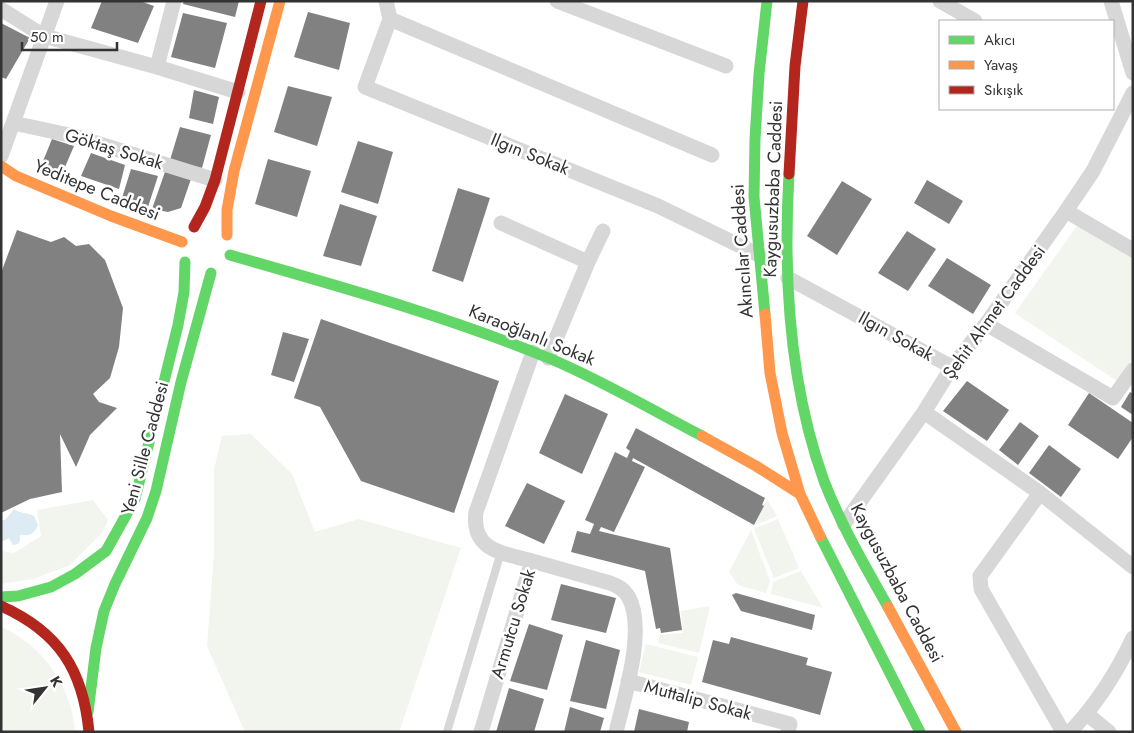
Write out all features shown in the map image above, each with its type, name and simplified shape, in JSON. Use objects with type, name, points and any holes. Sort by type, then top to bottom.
[{"type":"main road","points":[[194,227],[205,207],[215,180],[261,1]]},
{"type":"main road","points":[[227,235],[212,225],[194,227],[188,231],[182,242],[182,255],[185,262],[196,272],[211,274],[223,267],[230,256],[230,242],[227,235],[228,210],[234,171],[280,1]]},
{"type":"main road","name":"Akıncılar Caddesi","points":[[767,1],[755,139],[754,197],[770,373],[782,433],[800,494]]},
{"type":"main road","name":"Kaygusuzbaba Caddesi","points":[[803,1],[795,66],[786,226],[788,278],[797,371],[811,442],[825,483],[844,524],[956,732]]},
{"type":"main road","name":"Yeditepe Caddesi","points":[[1,166],[16,176],[111,216],[182,242]]},
{"type":"main road","name":"Karaoğlanlı Sokak","points":[[230,256],[334,284],[475,330],[548,358],[587,375],[755,465],[800,494]]},
{"type":"main road","name":"Yeni Sille Caddesi","points":[[1,598],[18,596],[51,587],[75,574],[106,551],[135,499],[178,325],[184,292],[185,262]]},
{"type":"main road","name":"Yeni Sille Caddesi","points":[[88,715],[99,629],[111,593],[135,545],[154,497],[177,398],[211,274]]},
{"type":"main road","points":[[800,494],[831,559],[920,732]]},
{"type":"main road","points":[[1,606],[34,623],[58,646],[70,663],[80,683],[88,715],[89,732]]},
{"type":"street","points":[[1,156],[57,1]]},
{"type":"street","points":[[157,67],[174,1]]},
{"type":"street","points":[[386,1],[390,19],[712,155]]},
{"type":"street","points":[[557,1],[726,66]]},
{"type":"street","points":[[1111,1],[1133,73]]},
{"type":"street","points":[[944,2],[973,20]]},
{"type":"street","points":[[1,9],[44,36],[157,67],[238,92]]},
{"type":"street","name":"Ilgın Sokak","points":[[390,19],[365,87],[658,206],[759,255]]},
{"type":"street","name":"Şehit Ahmet Caddesi","points":[[844,524],[924,412],[952,366],[986,324],[1066,212],[1093,170],[1119,104],[1133,93]]},
{"type":"street","name":"Göktaş Sokak","points":[[13,123],[74,136],[215,180]]},
{"type":"street","points":[[1066,212],[1133,250]]},
{"type":"street","points":[[501,223],[588,262]]},
{"type":"street","points":[[548,358],[603,231]]},
{"type":"street","name":"Ilgın Sokak","points":[[788,278],[952,366]]},
{"type":"street","points":[[986,324],[1113,398],[1133,370]]},
{"type":"street","name":"Armutcu Sokak","points":[[481,732],[532,561],[490,548],[482,542],[474,522],[533,352]]},
{"type":"street","points":[[924,412],[1040,493],[1133,567]]},
{"type":"street","points":[[1040,493],[980,576],[981,589],[1063,732]]},
{"type":"street","points":[[532,561],[610,583],[622,588],[629,597],[635,623],[635,640],[616,732]]},
{"type":"street","points":[[1070,732],[1087,714],[1122,662],[1133,638]]},
{"type":"street","name":"Muttalip Sokak","points":[[628,681],[790,724],[788,732]]},
{"type":"street","points":[[1087,714],[1109,732]]},
{"type":"lane","points":[[447,732],[501,552]]},
{"type":"shaded area","points":[[1079,223],[1133,254],[1133,358],[1117,381],[1015,313]]},
{"type":"shaded area","points":[[251,434],[292,474],[315,532],[359,519],[461,548],[399,732],[245,732],[207,646],[214,554],[214,469],[222,436]]},
{"type":"shaded area","points":[[767,499],[777,516],[755,525]]},
{"type":"shaded area","points":[[93,500],[108,520],[102,533],[70,565],[33,579],[1,584],[1,551],[14,553],[41,536],[37,510]]},
{"type":"shaded area","points":[[14,509],[34,516],[38,525],[31,534],[20,535],[18,544],[13,545],[9,538],[1,542],[1,520],[5,520]]},
{"type":"shaded area","points":[[778,519],[799,568],[774,578],[754,529]]},
{"type":"shaded area","points":[[751,530],[770,581],[766,593],[738,585],[729,572]]},
{"type":"shaded area","points":[[801,571],[823,608],[771,594],[773,582]]},
{"type":"shaded area","points":[[710,606],[699,653],[658,643],[660,635],[683,633],[681,611]]},
{"type":"shaded area","points":[[1,627],[25,641],[45,660],[53,671],[67,695],[72,711],[75,732],[1,732]]},
{"type":"shaded area","points":[[646,644],[698,657],[691,685],[639,672]]},
{"type":"building","points":[[102,1],[140,1],[154,6],[138,43],[91,28]]},
{"type":"building","points":[[184,1],[239,1],[235,17],[183,4]]},
{"type":"building","points":[[308,12],[350,23],[339,70],[294,57]]},
{"type":"building","points":[[183,13],[227,23],[215,68],[171,57]]},
{"type":"building","points":[[1,23],[30,38],[6,79],[1,77]]},
{"type":"building","points":[[288,86],[332,97],[317,146],[274,132]]},
{"type":"building","points":[[194,90],[219,97],[213,124],[189,118]]},
{"type":"building","points":[[180,127],[211,135],[202,168],[170,160]]},
{"type":"building","points":[[52,139],[74,146],[62,174],[41,166]]},
{"type":"building","points":[[358,141],[393,152],[378,204],[341,192]]},
{"type":"building","points":[[91,153],[125,165],[119,189],[81,176]]},
{"type":"building","points":[[268,159],[311,171],[297,217],[255,204]]},
{"type":"building","points":[[131,169],[158,176],[148,207],[122,198]]},
{"type":"building","points":[[166,169],[191,179],[181,208],[168,212],[152,209]]},
{"type":"building","points":[[927,180],[963,201],[949,224],[914,203]]},
{"type":"building","points":[[842,181],[872,199],[837,255],[807,236]]},
{"type":"building","points":[[458,188],[490,198],[463,282],[432,271]]},
{"type":"building","points":[[340,204],[377,216],[361,266],[323,256]]},
{"type":"building","points":[[17,230],[51,242],[64,237],[76,246],[89,244],[105,260],[123,308],[119,347],[110,378],[93,394],[99,402],[117,408],[90,435],[76,467],[60,434],[62,492],[30,499],[1,513],[1,273]]},
{"type":"building","points":[[907,231],[936,249],[908,291],[878,273]]},
{"type":"building","points":[[947,258],[991,285],[973,314],[928,286]]},
{"type":"building","points":[[321,319],[499,381],[454,513],[361,481],[320,407],[294,398]]},
{"type":"building","points":[[283,332],[309,339],[294,382],[271,375]]},
{"type":"building","points":[[967,381],[1009,410],[987,441],[943,411]]},
{"type":"building","points":[[1130,392],[1133,394],[1133,415],[1121,407]]},
{"type":"building","points":[[1089,393],[1133,423],[1133,437],[1118,459],[1068,425]]},
{"type":"building","points":[[565,394],[608,414],[582,474],[539,453]]},
{"type":"building","points":[[1020,422],[1039,436],[1018,465],[999,450]]},
{"type":"building","points":[[636,428],[765,498],[762,505],[764,506],[754,525],[633,458],[632,461],[645,467],[614,532],[601,527],[599,531],[670,548],[682,630],[661,633],[660,628],[656,629],[645,571],[571,552],[577,531],[590,534],[594,524],[585,520],[615,452],[627,458],[630,451],[626,448]]},
{"type":"building","points":[[1049,445],[1081,469],[1061,497],[1029,473]]},
{"type":"building","points":[[527,483],[565,501],[544,544],[505,526]]},
{"type":"building","points":[[561,584],[616,598],[606,633],[551,620]]},
{"type":"building","points":[[736,593],[815,615],[812,630],[741,611],[732,595]]},
{"type":"building","points":[[529,624],[563,635],[547,690],[510,681]]},
{"type":"building","points":[[731,637],[808,658],[806,665],[832,672],[820,715],[702,682],[713,640],[729,644]]},
{"type":"building","points":[[586,640],[620,650],[606,709],[570,701]]},
{"type":"building","points":[[509,688],[544,699],[534,732],[496,732]]},
{"type":"building","points":[[570,707],[604,718],[600,732],[564,732]]},
{"type":"building","points":[[639,709],[689,722],[687,732],[634,732]]},
{"type":"traffic: fast","points":[[765,314],[754,197],[759,74],[767,1]]},
{"type":"traffic: fast","points":[[789,174],[787,212],[788,290],[796,368],[803,406],[812,444],[824,481],[854,545],[888,607]]},
{"type":"traffic: fast","points":[[230,255],[432,315],[512,343],[590,377],[702,436]]},
{"type":"traffic: fast","points":[[1,597],[18,596],[51,587],[75,574],[106,551],[135,499],[178,325],[184,292],[185,262]]},
{"type":"traffic: fast","points":[[88,712],[96,648],[104,611],[147,518],[156,491],[181,382],[211,273]]},
{"type":"traffic: fast","points":[[820,536],[920,732]]},
{"type":"traffic: slow","points":[[227,235],[227,210],[234,171],[280,1]]},
{"type":"traffic: slow","points":[[1,166],[16,176],[111,216],[182,242]]},
{"type":"traffic: slow","points":[[765,314],[770,373],[782,433],[800,494],[820,536]]},
{"type":"traffic: slow","points":[[702,436],[756,466],[800,494]]},
{"type":"traffic: slow","points":[[888,607],[956,732]]},
{"type":"traffic: jam","points":[[194,227],[205,207],[215,180],[261,1]]},
{"type":"traffic: jam","points":[[789,174],[795,66],[803,1]]},
{"type":"traffic: jam","points":[[1,606],[21,616],[38,628],[53,641],[64,656],[74,672],[81,690],[89,732]]}]
